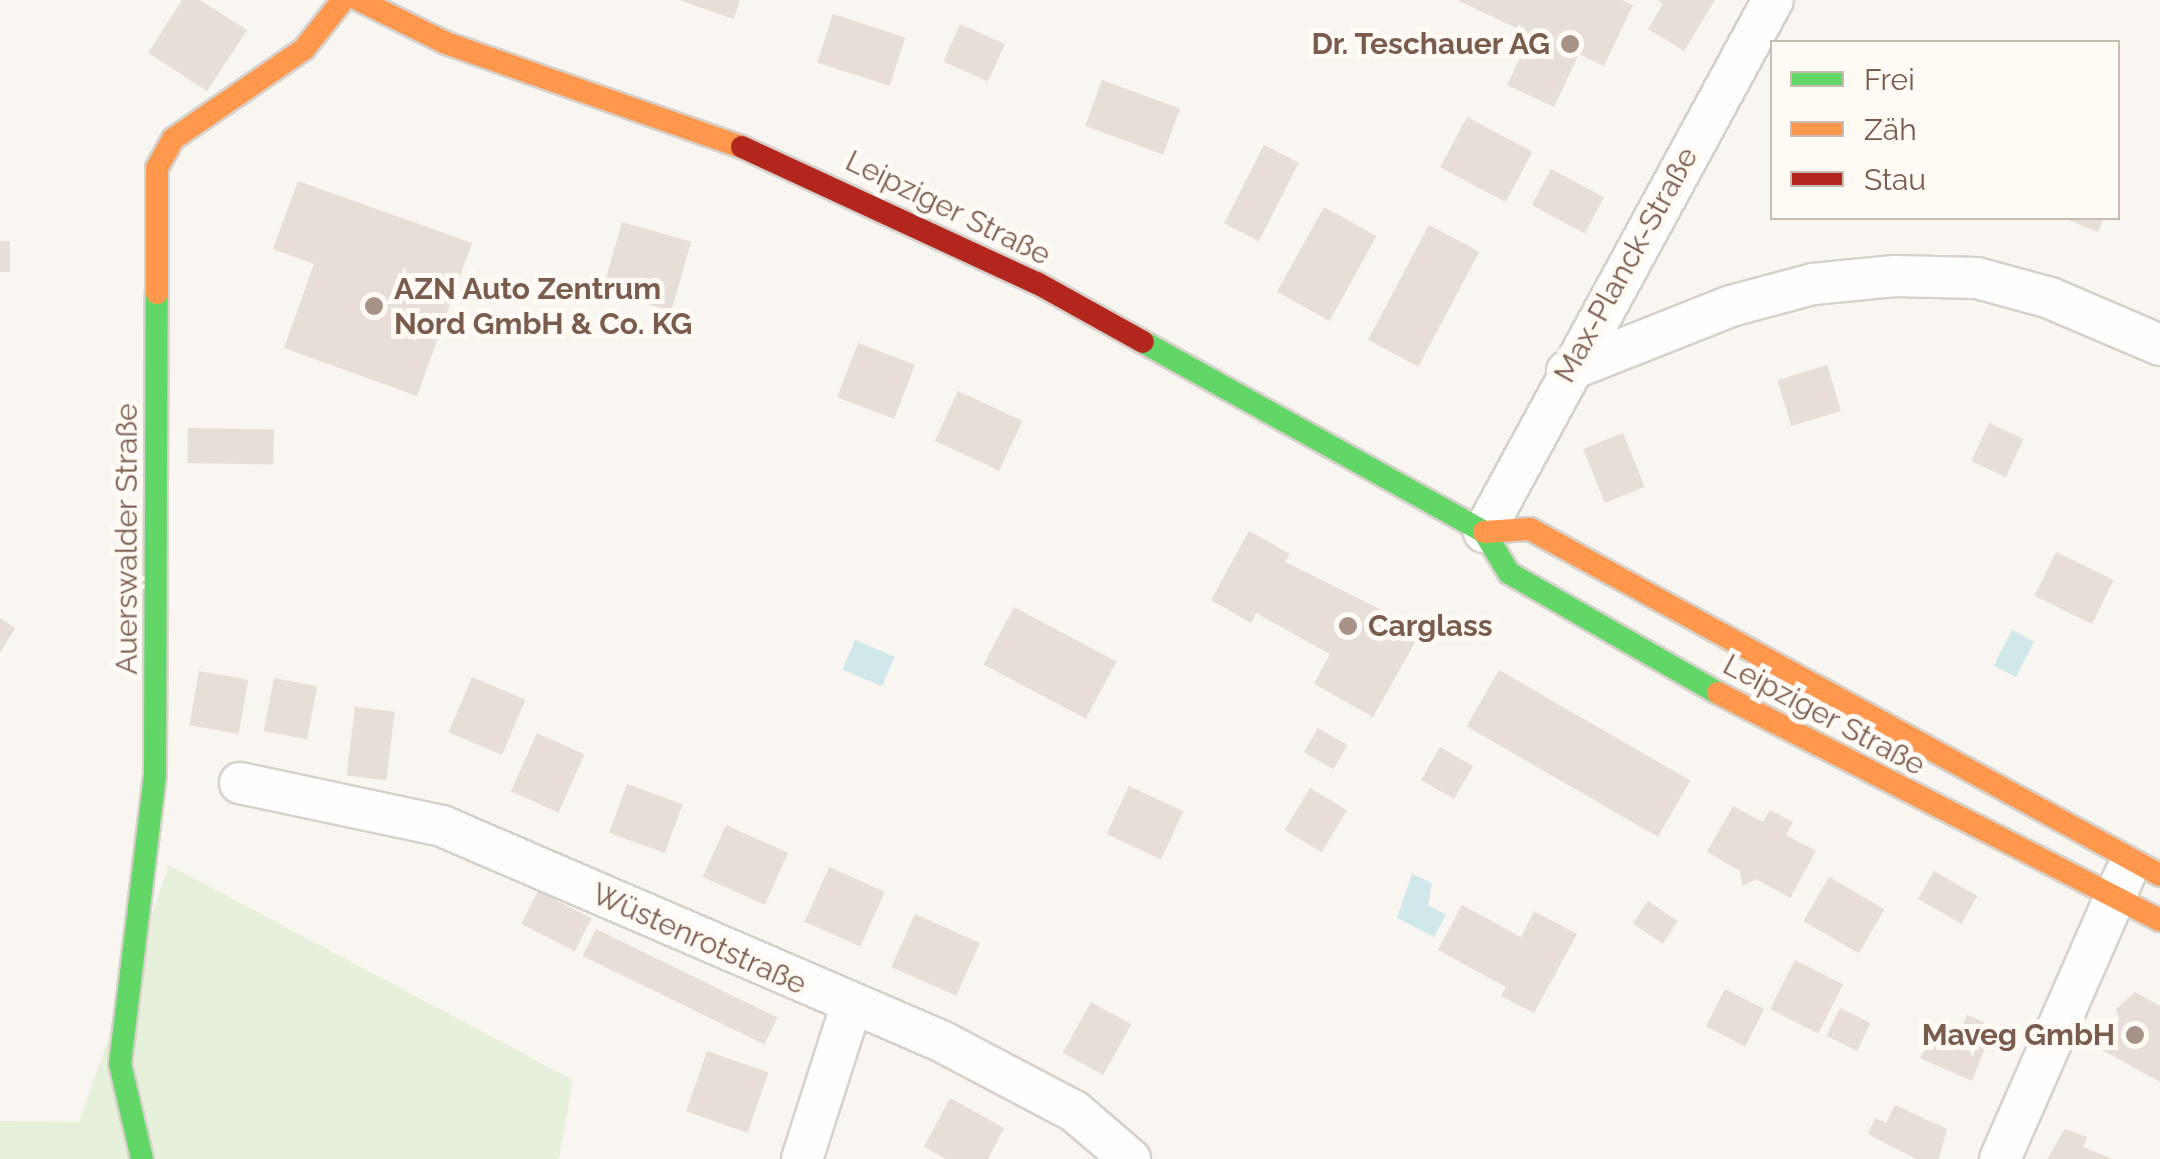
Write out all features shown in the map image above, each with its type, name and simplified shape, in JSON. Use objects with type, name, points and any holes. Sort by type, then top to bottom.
[{"type":"main road","name":"Auerswalder Straße","points":[[142,1159],[120,1064],[155,775],[157,168],[173,139],[304,48],[342,0]]},
{"type":"main road","name":"Leipziger Straße","points":[[359,0],[434,38],[772,158],[904,217],[1484,532],[1510,573],[1785,731],[2160,920]]},
{"type":"main road","name":"Leipziger Straße","points":[[1484,532],[1530,529],[2147,866]]},
{"type":"street","name":"Max-Planck-Straße","points":[[1484,532],[1567,371],[1774,0]]},
{"type":"street","points":[[1567,371],[1731,306],[1813,284],[1896,276],[1977,278],[2050,298],[2160,345]]},
{"type":"street","name":"Wüstenrotstraße","points":[[240,783],[442,826],[851,1006],[941,1041],[1074,1112],[1130,1159]]},
{"type":"street","points":[[2000,1159],[2113,896],[2147,866]]},
{"type":"street","points":[[802,1159],[851,1006]]},
{"type":"green space","points":[[169,865],[573,1080],[559,1159],[0,1159],[0,1121],[79,1122]]},
{"type":"water","points":[[2012,630],[2034,641],[2016,677],[1994,666]]},
{"type":"water","points":[[855,640],[895,657],[882,686],[842,669]]},
{"type":"water","points":[[1412,874],[1432,883],[1428,905],[1446,915],[1434,937],[1397,918]]},
{"type":"building","points":[[182,0],[200,0],[247,30],[207,91],[148,53]]},
{"type":"building","points":[[679,0],[740,0],[734,19]]},
{"type":"building","name":"Dr. Teschauer AG","points":[[1457,0],[1622,0],[1633,5],[1604,66],[1579,54],[1554,107],[1507,85],[1531,35]]},
{"type":"building","points":[[1657,0],[1715,0],[1684,51],[1648,29],[1663,4]]},
{"type":"building","points":[[833,14],[905,37],[890,86],[817,63]]},
{"type":"building","points":[[960,24],[1005,44],[988,81],[943,61]]},
{"type":"building","points":[[1102,80],[1180,108],[1163,154],[1085,126]]},
{"type":"building","points":[[1467,117],[1532,152],[1506,202],[1440,167]]},
{"type":"building","points":[[1264,145],[1299,163],[1259,241],[1224,223]]},
{"type":"building","points":[[1551,169],[1604,197],[1585,233],[1532,205]]},
{"type":"building","name":"AZN Auto Zentrum Nord GmbH & Co. KG","points":[[298,181],[472,243],[417,396],[284,348],[314,264],[273,249]]},
{"type":"building","points":[[1324,207],[1376,236],[1329,321],[1277,292]]},
{"type":"building","points":[[2068,220],[2103,220],[2098,232]]},
{"type":"building","points":[[622,222],[691,242],[671,311],[602,291]]},
{"type":"building","points":[[1429,225],[1479,252],[1418,367],[1368,340]]},
{"type":"building","points":[[0,241],[10,241],[10,272],[0,272]]},
{"type":"building","points":[[858,343],[915,365],[894,419],[837,397]]},
{"type":"building","points":[[1827,365],[1841,411],[1791,426],[1777,380]]},
{"type":"building","points":[[958,391],[1022,421],[999,471],[935,441]]},
{"type":"building","points":[[1989,423],[2023,439],[2006,477],[1971,461]]},
{"type":"building","points":[[188,428],[274,430],[273,464],[187,463]]},
{"type":"building","points":[[1623,433],[1645,487],[1605,503],[1583,449]]},
{"type":"building","name":"Carglass","points":[[1249,531],[1290,554],[1285,562],[1422,630],[1373,717],[1314,684],[1330,654],[1256,613],[1251,623],[1211,600]]},
{"type":"building","points":[[2056,552],[2114,580],[2092,624],[2035,596]]},
{"type":"building","points":[[1014,607],[1116,661],[1086,719],[983,664]]},
{"type":"building","points":[[0,618],[15,628],[0,653]]},
{"type":"building","points":[[1499,670],[1690,780],[1658,837],[1466,726]]},
{"type":"building","points":[[199,671],[248,680],[239,734],[189,725]]},
{"type":"building","points":[[472,677],[525,700],[502,755],[449,732]]},
{"type":"building","points":[[274,678],[317,686],[307,739],[264,731]]},
{"type":"building","points":[[355,707],[395,712],[386,780],[347,775]]},
{"type":"building","points":[[1318,728],[1347,745],[1333,769],[1304,752]]},
{"type":"building","points":[[537,733],[585,754],[558,813],[511,791]]},
{"type":"building","points":[[1440,747],[1473,766],[1454,799],[1421,780]]},
{"type":"building","points":[[627,784],[682,804],[665,853],[609,833]]},
{"type":"building","points":[[1129,786],[1183,811],[1161,859],[1107,834]]},
{"type":"building","points":[[1310,788],[1347,810],[1322,852],[1285,830]]},
{"type":"building","points":[[1733,806],[1763,822],[1770,810],[1793,822],[1786,835],[1816,851],[1790,898],[1756,879],[1742,886],[1740,871],[1707,852]]},
{"type":"building","points":[[726,825],[788,853],[765,905],[703,877]]},
{"type":"building","points":[[829,867],[885,892],[860,947],[805,922]]},
{"type":"building","points":[[1934,871],[1977,896],[1961,924],[1918,899]]},
{"type":"building","points":[[1829,877],[1884,909],[1859,953],[1804,921]]},
{"type":"building","points":[[538,891],[591,918],[575,951],[521,924]]},
{"type":"building","points":[[1648,901],[1678,921],[1663,944],[1633,923]]},
{"type":"building","points":[[1462,905],[1521,937],[1534,911],[1577,934],[1534,1013],[1501,996],[1506,987],[1438,950]]},
{"type":"building","points":[[915,914],[980,943],[956,996],[891,967]]},
{"type":"building","points":[[596,929],[778,1018],[764,1045],[583,956]]},
{"type":"building","points":[[1795,960],[1843,985],[1818,1034],[1770,1009]]},
{"type":"building","points":[[1725,989],[1764,1009],[1745,1046],[1706,1026]]},
{"type":"building","name":"Maveg GmbH","points":[[2135,992],[2160,1006],[2160,1082],[2102,1050],[2119,1020],[2116,1009]]},
{"type":"building","points":[[1091,1002],[1131,1024],[1103,1075],[1063,1053]]},
{"type":"building","points":[[1840,1008],[1871,1023],[1857,1051],[1826,1036]]},
{"type":"building","points":[[1967,1015],[1984,1022],[1978,1039],[1987,1043],[1972,1081],[1920,1058],[1942,1025],[1960,1032]]},
{"type":"building","points":[[707,1051],[768,1072],[748,1133],[686,1112]]},
{"type":"building","points":[[950,1098],[1004,1128],[988,1159],[946,1159],[924,1147]]},
{"type":"building","points":[[1895,1105],[1947,1129],[1939,1159],[1916,1159],[1868,1134],[1875,1118],[1886,1123]]},
{"type":"building","points":[[2065,1129],[2087,1137],[2083,1147],[2113,1159],[2047,1159]]},
{"type":"traffic: fast","points":[[142,1159],[120,1064],[155,775],[157,293]]},
{"type":"traffic: fast","points":[[1143,342],[1484,532],[1509,573],[1718,693]]},
{"type":"traffic: slow","points":[[157,293],[157,168],[173,139],[304,49],[343,0]]},
{"type":"traffic: slow","points":[[359,0],[446,43],[742,147]]},
{"type":"traffic: slow","points":[[1484,532],[1530,529],[2160,875]]},
{"type":"traffic: slow","points":[[1718,693],[2160,920]]},
{"type":"traffic: jam","points":[[742,147],[1037,283],[1143,342]]},
{"type":"place","name":"Dr. Teschauer AG","points":[[1570,44]]},
{"type":"place","name":"AZN Auto Zentrum Nord GmbH & Co. KG","points":[[374,306]]},
{"type":"place","name":"Carglass","points":[[1348,626]]},
{"type":"place","name":"Maveg GmbH","points":[[2135,1035]]}]
